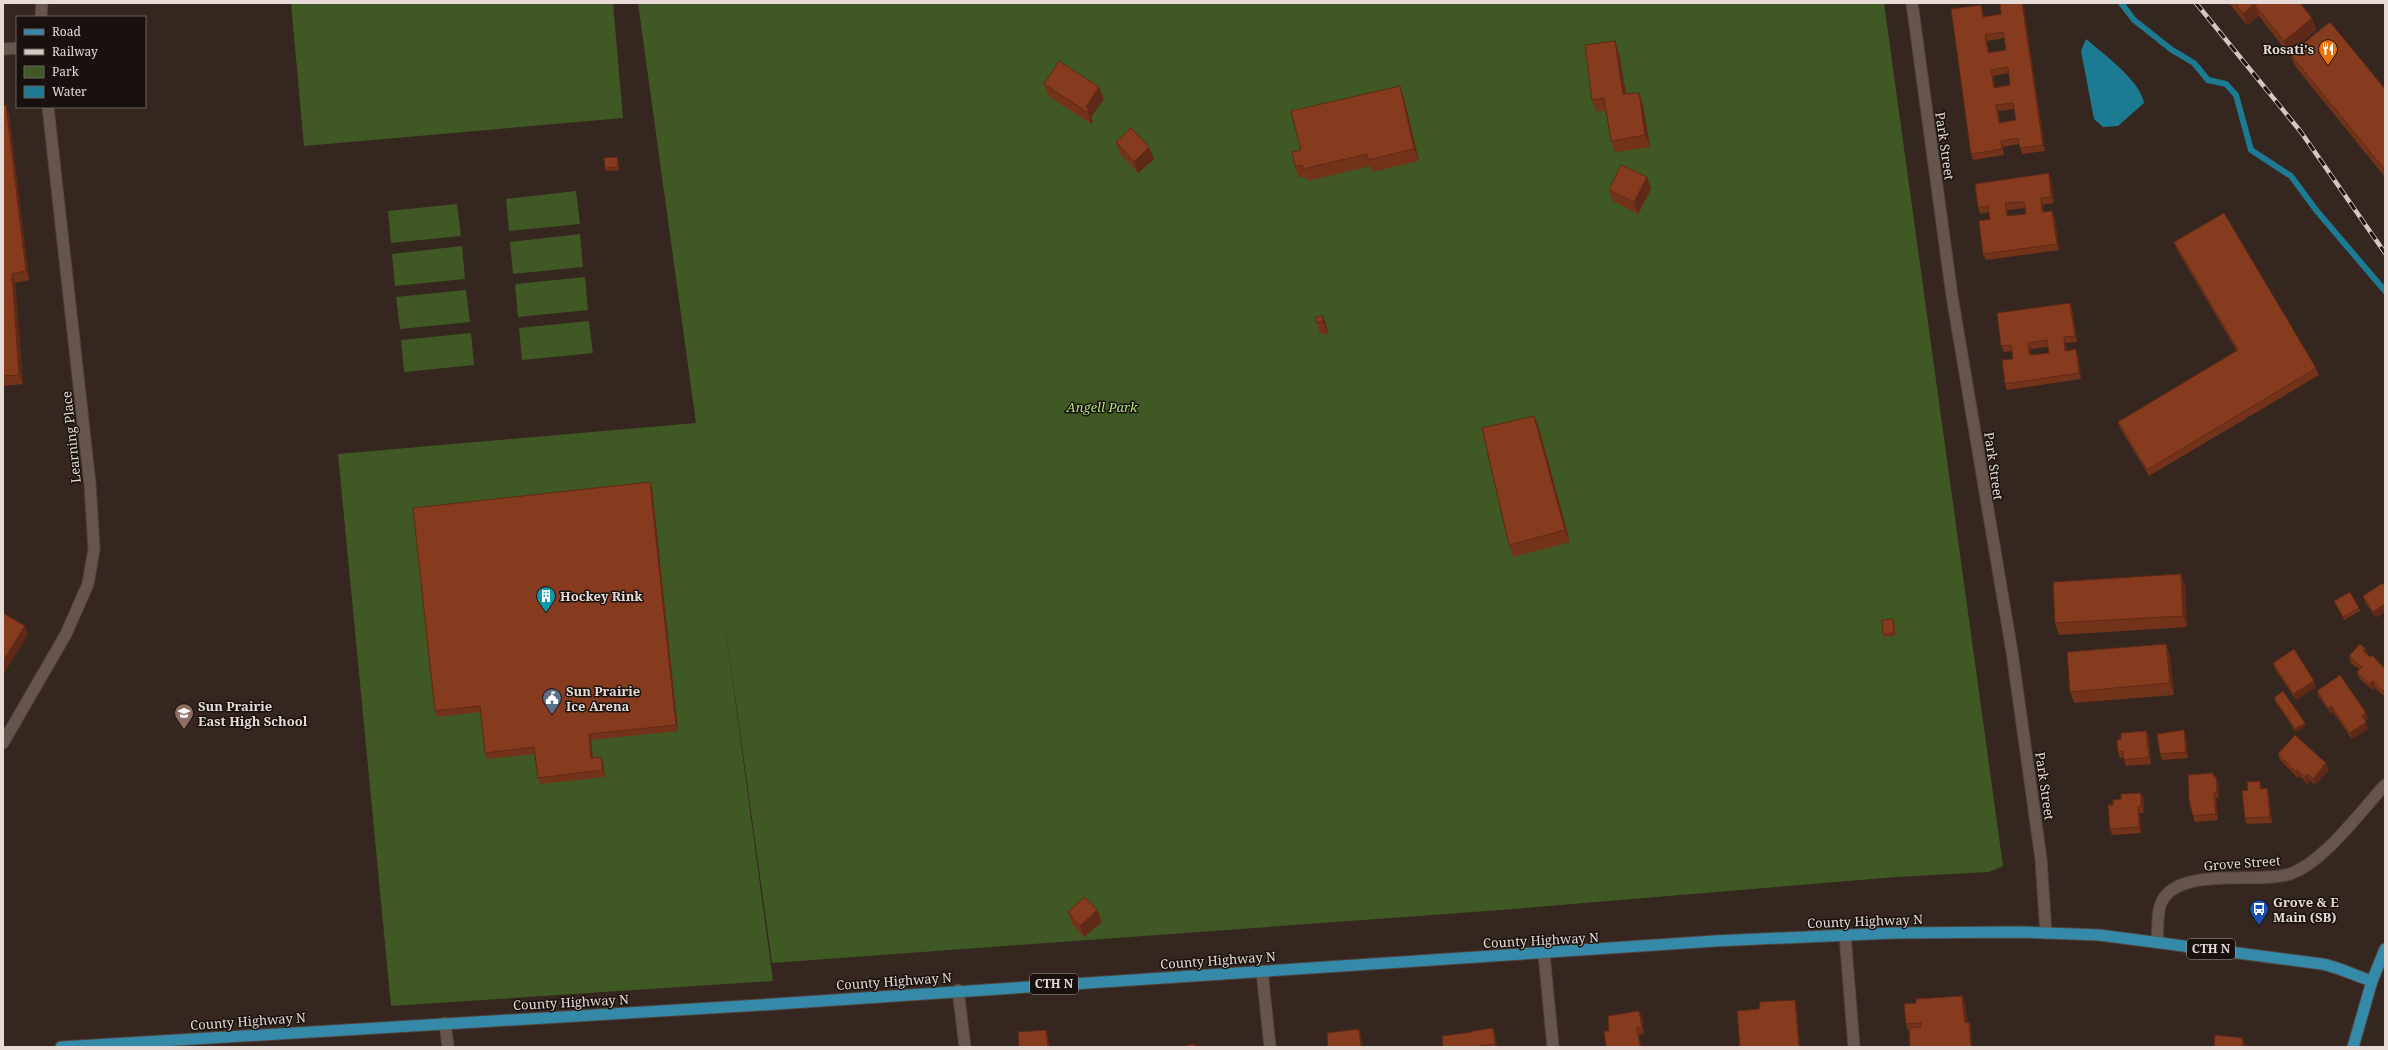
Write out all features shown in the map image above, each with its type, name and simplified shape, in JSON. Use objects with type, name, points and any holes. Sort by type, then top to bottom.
[{"type":"main road","name":"County Highway N","points":[[61,1047],[445,1023],[752,1006],[958,990],[1544,954],[1715,941],[1845,935],[1921,933],[2046,933],[2099,935],[2336,966],[2350,974],[2372,981]]},
{"type":"main road","points":[[2353,1047],[2372,981],[2385,949]]},
{"type":"street","points":[[41,16],[42,3]]},
{"type":"street","name":"Park Street","points":[[1912,3],[1952,296],[2012,652],[2041,859],[2046,933]]},
{"type":"street","points":[[3,49],[16,48]]},
{"type":"street","name":"Learning Place","points":[[3,742],[66,634],[88,584],[94,549],[90,484],[48,108]]},
{"type":"street","name":"Grove Street","points":[[2157,942],[2160,906],[2168,893],[2184,882],[2289,874],[2320,856],[2385,785]]},
{"type":"street","points":[[1845,935],[1854,1047]]},
{"type":"street","points":[[1544,954],[1553,1047]]},
{"type":"street","points":[[1262,971],[1270,1047]]},
{"type":"street","points":[[958,990],[965,1047]]},
{"type":"street","points":[[445,1023],[448,1047]]},
{"type":"green space","points":[[291,3],[613,3],[623,118],[304,146]]},
{"type":"green space","name":"Angell Park","points":[[638,3],[1884,3],[2003,866],[1989,872],[1896,877],[1501,910],[772,963],[721,595],[773,981],[391,1006],[338,454],[696,423]]},
{"type":"green space","points":[[576,191],[580,224],[509,231],[506,199]]},
{"type":"green space","points":[[457,204],[461,236],[391,243],[388,211]]},
{"type":"green space","points":[[580,234],[583,267],[513,274],[510,242]]},
{"type":"green space","points":[[462,246],[465,279],[395,286],[392,254]]},
{"type":"green space","points":[[585,277],[588,310],[518,317],[515,284]]},
{"type":"green space","points":[[466,290],[470,322],[400,329],[396,297]]},
{"type":"green space","points":[[589,321],[593,353],[522,360],[519,328]]},
{"type":"green space","points":[[471,333],[474,365],[404,372],[401,340]]},
{"type":"water","points":[[2086,39],[2129,77],[2136,86],[2144,103],[2118,126],[2103,127],[2094,119],[2081,51]]},
{"type":"building","points":[[2022,3],[2043,145],[2020,148],[2018,138],[2001,141],[2002,149],[1971,154],[1951,9],[1981,5],[1983,17],[2001,14],[2000,4]],"holes":[[[2003,32],[2006,50],[1988,53],[1985,35]],[[2008,67],[2010,85],[1994,88],[1991,70]],[[2013,103],[2016,120],[1999,123],[1996,105]]]},
{"type":"building","points":[[2235,3],[2300,3],[2312,18],[2284,41],[2254,4],[2243,14]]},
{"type":"building","points":[[2330,22],[2385,89],[2385,170],[2290,54]]},
{"type":"building","points":[[1615,41],[1623,94],[1639,93],[1645,135],[1611,141],[1604,98],[1592,100],[1585,45]]},
{"type":"building","points":[[1059,61],[1099,87],[1086,107],[1089,110],[1087,112],[1044,84]]},
{"type":"building","points":[[1400,86],[1414,149],[1368,160],[1367,154],[1303,169],[1302,165],[1295,166],[1292,152],[1301,150],[1291,111]]},
{"type":"building","points":[[6,105],[26,271],[12,274],[19,375],[3,376],[3,106]]},
{"type":"building","points":[[1131,128],[1149,147],[1134,162],[1116,142]]},
{"type":"building","points":[[617,157],[618,167],[605,168],[604,158]]},
{"type":"building","points":[[1621,165],[1647,177],[1634,202],[1609,190]]},
{"type":"building","points":[[2049,173],[2051,197],[2041,198],[2042,212],[2052,211],[2057,244],[1983,254],[1979,221],[1990,219],[1988,206],[1978,207],[1975,184]],"holes":[[[2024,202],[2026,214],[2007,216],[2005,203]]]},
{"type":"building","points":[[2224,213],[2316,368],[2147,470],[2118,422],[2238,350],[2174,242]]},
{"type":"building","points":[[2070,303],[2075,336],[2064,337],[2065,351],[2076,349],[2079,373],[2005,384],[2002,360],[2013,359],[2011,345],[2001,346],[1997,313]],"holes":[[[2047,340],[2049,353],[2029,355],[2028,343]]]},
{"type":"building","points":[[1323,316],[1323,322],[1316,322],[1316,317]]},
{"type":"building","points":[[1534,416],[1565,530],[1509,545],[1482,428]]},
{"type":"building","name":"Hockey Rink","points":[[650,482],[676,725],[589,734],[591,758],[601,757],[603,770],[538,778],[534,747],[485,753],[480,706],[435,711],[413,508]]},
{"type":"building","points":[[2181,574],[2183,616],[2055,623],[2053,582]]},
{"type":"building","points":[[2383,583],[2385,587],[2385,604],[2373,612],[2363,596]]},
{"type":"building","points":[[2350,592],[2359,608],[2343,617],[2334,601]]},
{"type":"building","points":[[3,613],[25,626],[3,661]]},
{"type":"building","points":[[1893,619],[1894,633],[1883,634],[1882,620]]},
{"type":"building","points":[[2166,644],[2170,683],[2070,692],[2067,652]]},
{"type":"building","points":[[2360,644],[2365,648],[2363,651],[2370,657],[2372,655],[2385,669],[2385,689],[2383,691],[2373,681],[2370,684],[2357,672],[2362,667],[2349,656]]},
{"type":"building","points":[[2294,649],[2314,681],[2293,694],[2273,663]]},
{"type":"building","points":[[2340,675],[2366,713],[2362,716],[2366,722],[2350,733],[2331,706],[2328,708],[2317,691]]},
{"type":"building","points":[[2283,691],[2305,723],[2295,729],[2274,698]]},
{"type":"building","points":[[2184,730],[2186,752],[2160,754],[2157,734]]},
{"type":"building","points":[[2146,731],[2149,757],[2124,760],[2123,751],[2118,752],[2117,740],[2121,739],[2121,733]]},
{"type":"building","points":[[2295,735],[2326,763],[2313,779],[2307,774],[2305,777],[2297,770],[2296,772],[2278,754]]},
{"type":"building","points":[[2213,773],[2214,777],[2216,777],[2217,792],[2214,792],[2216,814],[2193,816],[2189,800],[2188,775]]},
{"type":"building","points":[[2260,781],[2260,789],[2267,788],[2270,817],[2245,818],[2242,791],[2248,790],[2247,782]]},
{"type":"building","points":[[2141,793],[2141,806],[2138,807],[2139,827],[2110,829],[2108,805],[2113,805],[2113,800],[2121,799],[2121,794]]},
{"type":"building","points":[[1085,897],[1097,910],[1080,926],[1068,912]]},
{"type":"building","points":[[1962,996],[1965,1023],[1969,1022],[1971,1047],[1910,1047],[1909,1028],[1921,1027],[1921,1023],[1906,1024],[1904,1004],[1916,1003],[1916,999]]},
{"type":"building","points":[[1795,1000],[1799,1047],[1740,1047],[1737,1011],[1759,1009],[1760,1002]]},
{"type":"building","points":[[1639,1011],[1642,1028],[1637,1028],[1640,1047],[1606,1047],[1604,1031],[1609,1031],[1608,1016]]},
{"type":"building","points":[[1493,1028],[1495,1044],[1478,1047],[1443,1047],[1442,1036]]},
{"type":"building","points":[[1359,1029],[1361,1047],[1328,1047],[1327,1033]]},
{"type":"building","points":[[1046,1030],[1048,1047],[1019,1047],[1018,1032]]},
{"type":"building","points":[[2215,1035],[2243,1038],[2242,1047],[2214,1047]]},
{"type":"building","points":[[1194,1044],[1194,1047],[1177,1047]]},
{"type":"waterway","points":[[2121,3],[2134,20],[2172,50],[2194,63],[2208,80],[2226,84],[2236,95],[2251,150],[2291,176],[2316,210],[2385,291]]},
{"type":"railway","points":[[2196,3],[2301,132],[2385,253]]},
{"type":"place","name":"Rosati's","points":[[2328,66]]},
{"type":"place","name":"Hockey Rink","points":[[546,613]]},
{"type":"place","name":"Sun Prairie Ice Arena","points":[[552,715]]},
{"type":"place","name":"Sun Prairie East High School","points":[[184,730]]},
{"type":"place","name":"Grove & E Main (SB)","points":[[2259,926]]}]
